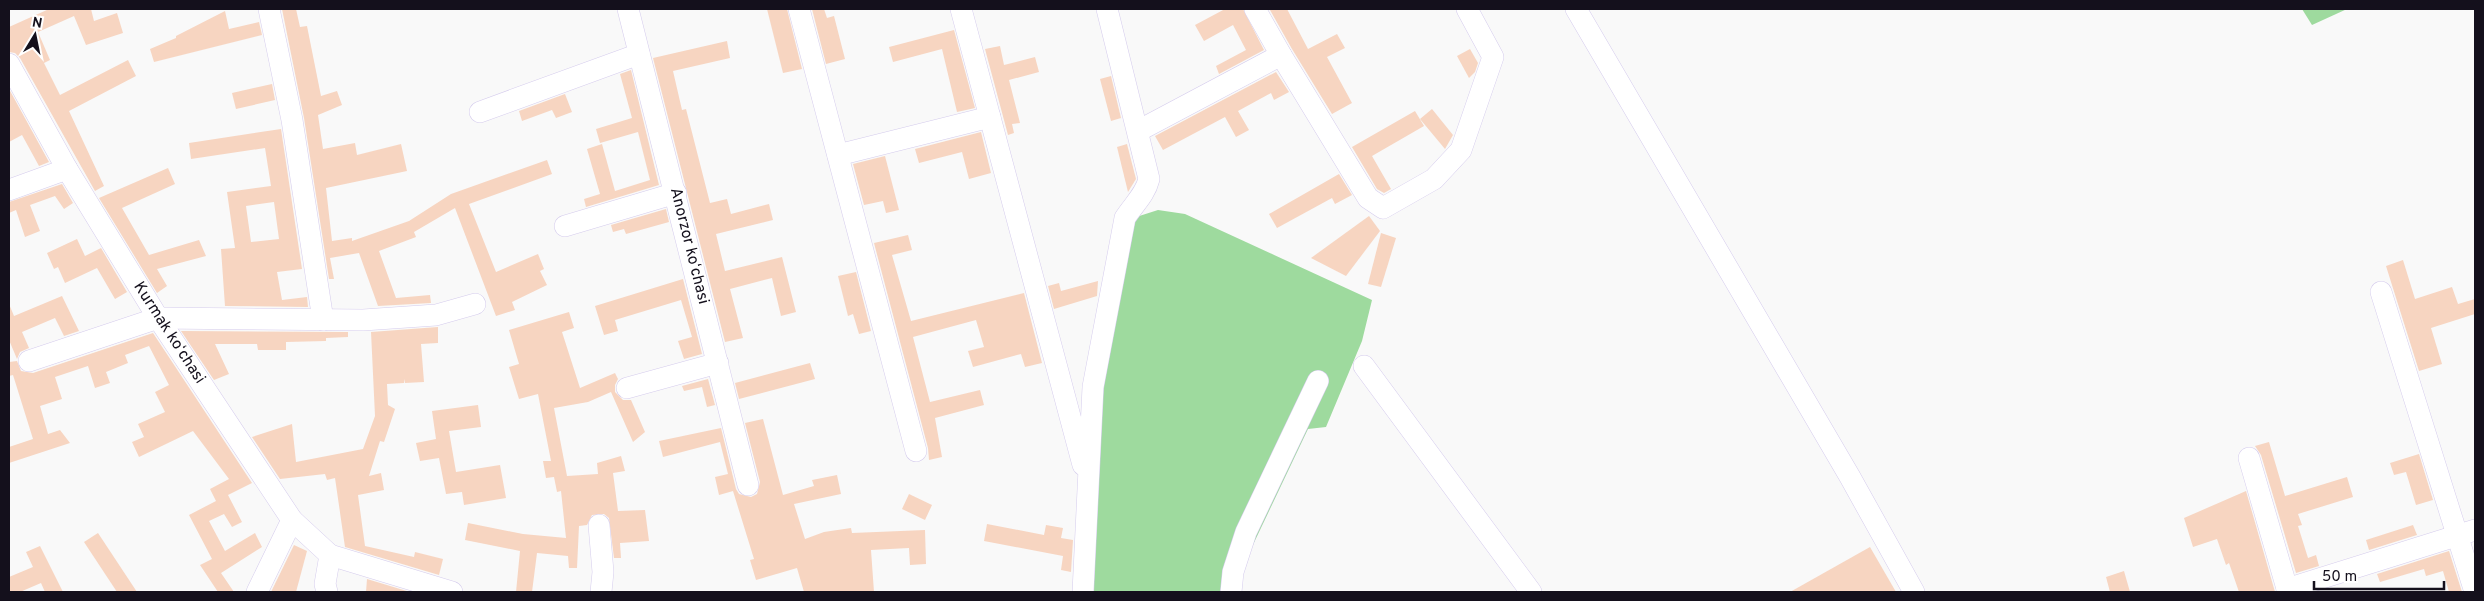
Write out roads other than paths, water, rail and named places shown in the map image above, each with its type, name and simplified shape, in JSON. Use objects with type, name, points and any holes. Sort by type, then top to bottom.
[{"type":"street","points":[[269,9],[292,120],[322,320]]},
{"type":"street","name":"Anorzor koʻchasi","points":[[628,9],[676,193],[748,485]]},
{"type":"street","points":[[800,9],[916,451]]},
{"type":"street","points":[[961,9],[1089,485]]},
{"type":"street","points":[[1083,592],[1093,387],[1125,218],[1134,202],[1146,192],[1149,180],[1107,9]]},
{"type":"street","points":[[1255,9],[1280,55],[1368,198],[1383,208],[1434,179],[1461,150],[1493,57],[1467,9]]},
{"type":"street","points":[[1576,9],[1845,469],[1914,592]]},
{"type":"street","points":[[480,112],[639,54]]},
{"type":"street","points":[[1138,131],[1280,55]]},
{"type":"street","name":"Kurmak koʻchasi","points":[[9,64],[67,169],[158,318],[292,520],[330,555]]},
{"type":"street","points":[[838,155],[990,117]]},
{"type":"street","points":[[9,190],[67,169]]},
{"type":"street","points":[[565,226],[676,193]]},
{"type":"street","points":[[2381,292],[2466,533],[2475,592]]},
{"type":"street","points":[[29,361],[158,318],[363,320],[436,314],[475,304]]},
{"type":"street","points":[[627,388],[718,362]]},
{"type":"street","points":[[1364,366],[1531,592]]},
{"type":"street","points":[[1231,592],[1233,572],[1246,532],[1318,381]]},
{"type":"street","points":[[2249,458],[2287,591],[2466,533]]},
{"type":"street","points":[[257,592],[292,520]]},
{"type":"street","points":[[599,525],[603,572],[600,592]]},
{"type":"street","points":[[327,592],[326,584],[330,555],[452,592]]}]
